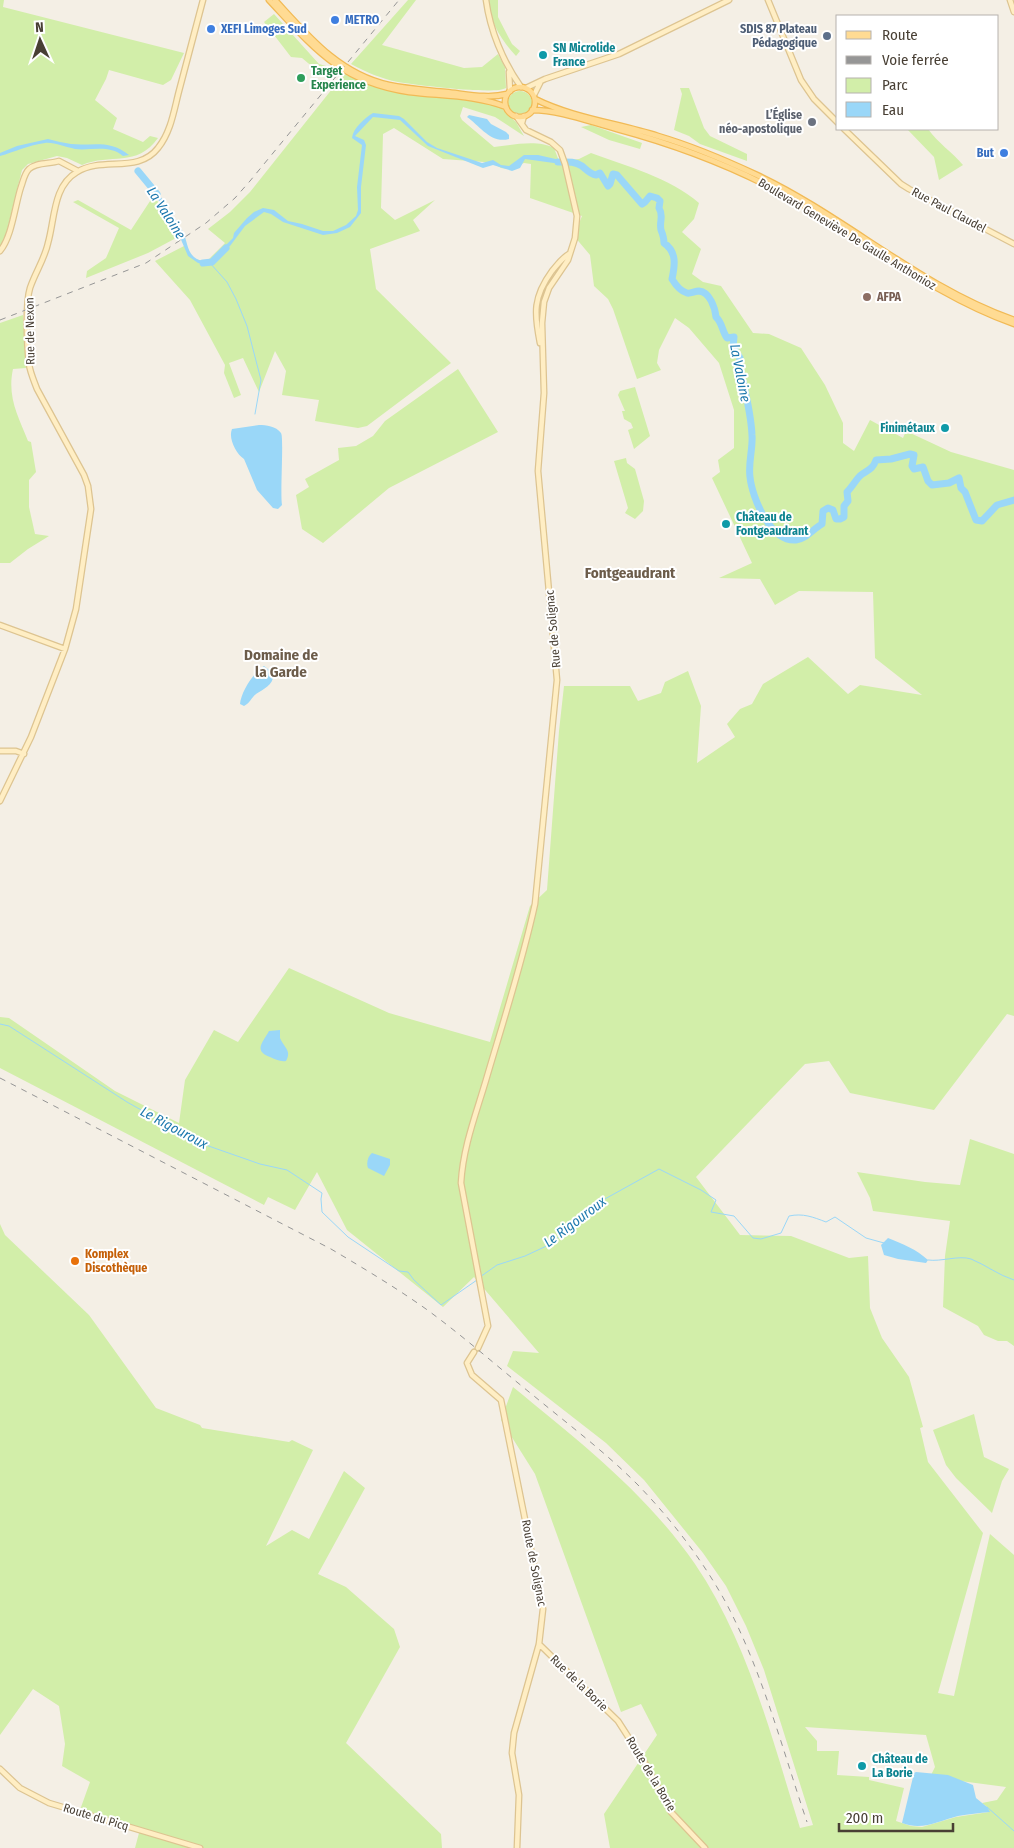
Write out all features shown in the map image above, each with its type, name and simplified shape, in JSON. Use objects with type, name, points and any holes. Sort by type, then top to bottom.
[{"type":"main road","points":[[269,0],[320,53],[338,67],[365,81],[409,92],[488,101],[506,107],[516,116],[524,116],[532,110],[534,97],[523,87],[508,93],[490,96],[408,88],[366,78],[339,63],[321,49],[275,0]]},
{"type":"main road","points":[[506,107],[505,102],[508,93]]},
{"type":"main road","name":"Boulevard Geneviève De Gaulle Anthonioz","points":[[534,97],[556,109],[658,136],[703,152],[757,175],[799,197],[948,291],[994,313],[1014,320]]},
{"type":"main road","name":"Boulevard Geneviève De Gaulle Anthonioz","points":[[532,110],[563,115],[656,140],[706,157],[756,179],[798,202],[946,294],[982,312],[1014,324]]},
{"type":"street","points":[[0,251],[7,240],[25,174],[33,167],[59,160],[78,171],[94,165],[137,162],[156,151],[162,143],[170,122],[203,0]]},
{"type":"street","points":[[486,0],[490,23],[509,69],[523,87],[609,58],[729,0]]},
{"type":"street","points":[[768,0],[802,82],[814,99],[836,121]]},
{"type":"street","points":[[1010,0],[1014,12]]},
{"type":"street","points":[[508,93],[509,69]]},
{"type":"street","points":[[534,97],[536,87],[543,80]]},
{"type":"street","points":[[516,116],[522,123]]},
{"type":"street","points":[[522,123],[524,116]]},
{"type":"street","name":"Rue de Solignac","points":[[478,1348],[488,1326],[462,1183],[462,1164],[466,1143],[525,945],[535,904],[557,680],[538,471],[544,394],[542,323],[544,302],[549,288],[568,260],[575,238],[577,216],[560,150],[551,142],[530,134],[522,123]]},
{"type":"street","name":"Rue Paul Claudel","points":[[845,130],[901,184],[1014,244]]},
{"type":"street","name":"Rue de Nexon","points":[[0,801],[24,754],[65,649],[76,609],[91,509],[88,486],[79,464],[37,389],[29,364],[29,290],[48,244],[59,194],[66,182],[78,171]]},
{"type":"street","name":"Rue de Solignac","points":[[542,354],[535,316],[536,301],[544,282],[562,258],[569,254]]},
{"type":"street","points":[[0,625],[65,649]]},
{"type":"street","points":[[0,751],[16,751],[24,754]]},
{"type":"street","name":"Route de Solignac","points":[[474,1352],[467,1363],[472,1375],[501,1400],[544,1610],[539,1644],[514,1733],[512,1753],[519,1795],[517,1848]]},
{"type":"street","name":"Rue de la Borie","points":[[539,1644],[618,1721]]},
{"type":"street","name":"Route de la Borie","points":[[618,1721],[646,1763],[672,1812],[705,1848]]},
{"type":"street","name":"Route du Picq","points":[[0,1769],[20,1788],[49,1802],[200,1848]]},
{"type":"green space","points":[[0,0],[4,0],[3,7],[184,53],[171,80],[163,85],[109,70],[95,100],[117,118],[113,129],[143,142],[150,136],[158,138],[150,147],[132,157],[103,160],[82,165],[67,158],[57,156],[28,164],[22,170],[4,243],[0,246]]},
{"type":"green space","points":[[408,0],[416,0],[382,45],[464,68],[482,67],[498,54],[505,67],[506,88],[499,90],[472,90],[398,82],[374,75],[351,64]]},
{"type":"green space","points":[[488,0],[498,0],[498,17],[512,44],[520,51],[516,56],[497,30],[491,16]]},
{"type":"green space","points":[[274,14],[319,64],[333,68],[326,78],[302,58],[291,57],[264,22]]},
{"type":"green space","points":[[344,74],[371,86],[398,92],[482,102],[499,106],[516,122],[524,136],[495,117],[463,107],[460,116],[462,120],[494,147],[525,143],[547,145],[554,148],[559,161],[579,159],[591,153],[661,179],[675,186],[699,203],[694,219],[682,232],[701,249],[692,274],[703,282],[721,286],[753,333],[769,334],[801,348],[825,385],[843,423],[843,443],[854,451],[870,420],[903,438],[906,431],[951,452],[1014,470],[1014,1016],[1007,1014],[934,1110],[850,1093],[829,1061],[805,1064],[696,1177],[740,1235],[791,1236],[849,1258],[868,1256],[870,1308],[882,1338],[909,1377],[923,1427],[920,1428],[928,1462],[983,1533],[938,1693],[954,1696],[990,1534],[1014,1555],[1014,1848],[610,1848],[604,1814],[657,1735],[641,1704],[621,1712],[535,1474],[501,1420],[513,1387],[587,1448],[633,1491],[676,1538],[695,1564],[714,1594],[744,1658],[757,1692],[800,1828],[813,1825],[764,1670],[746,1626],[726,1586],[703,1553],[644,1480],[606,1443],[507,1366],[513,1351],[539,1353],[474,1277],[443,1307],[347,1230],[317,1172],[295,1210],[268,1197],[264,1205],[0,1068],[0,1017],[9,1018],[115,1091],[179,1123],[185,1080],[214,1030],[238,1042],[289,968],[389,1013],[490,1042],[530,906],[547,890],[564,686],[630,686],[638,701],[661,693],[665,682],[688,671],[701,706],[697,763],[735,737],[727,724],[740,709],[752,704],[763,684],[808,657],[848,694],[860,685],[922,695],[875,658],[873,592],[799,591],[775,605],[760,579],[719,578],[752,563],[712,478],[720,472],[718,460],[734,448],[734,410],[719,363],[689,328],[675,318],[659,350],[657,363],[661,370],[637,379],[613,309],[608,299],[594,286],[590,255],[574,236],[582,216],[530,198],[531,164],[524,163],[508,169],[484,162],[443,159],[394,128],[383,134],[381,208],[395,220],[435,200],[413,220],[420,231],[370,249],[376,289],[451,363],[367,426],[358,428],[315,421],[319,400],[282,395],[286,371],[275,351],[259,392],[243,358],[229,363],[241,395],[234,398],[224,373],[225,365],[190,300],[155,261],[184,246],[192,258],[206,262],[225,243],[208,229],[230,212],[250,192]],"holes":[[[805,1727],[926,1735],[935,1767],[930,1777],[1006,1787],[997,1800],[982,1803],[989,1812],[956,1817],[922,1827],[896,1821],[904,1788],[869,1780],[869,1777],[837,1775],[839,1751],[817,1751],[817,1741]]]},
{"type":"green space","points":[[680,88],[689,88],[704,128],[710,136],[747,154],[747,161],[700,144],[689,136],[674,130],[682,94]]},
{"type":"green space","points":[[520,91],[528,95],[532,103],[528,111],[520,115],[512,111],[508,103],[512,95]]},
{"type":"green space","points":[[591,125],[642,143],[640,149],[609,140],[581,127]]},
{"type":"green space","points":[[908,130],[929,130],[963,165],[939,180],[934,157]]},
{"type":"green space","points":[[154,195],[178,237],[148,253],[86,278],[87,271],[106,258],[119,228],[73,202],[78,200],[131,230]]},
{"type":"green space","points":[[23,315],[26,368],[13,369],[11,389],[17,415],[28,441],[31,442],[36,472],[29,480],[29,507],[35,534],[49,536],[10,563],[0,563],[0,323]]},
{"type":"green space","points":[[458,369],[498,432],[389,488],[323,543],[302,529],[296,495],[309,487],[305,479],[339,460],[338,448],[356,446],[373,436],[385,421]]},
{"type":"green space","points":[[635,387],[650,436],[634,449],[628,430],[633,428],[631,423],[624,419],[622,411],[625,411],[618,395],[620,391]]},
{"type":"green space","points":[[626,458],[627,463],[635,469],[644,501],[643,511],[635,519],[625,513],[628,508],[614,461]]},
{"type":"green space","points":[[970,1139],[1014,1154],[1014,1346],[1007,1341],[998,1341],[984,1335],[978,1326],[943,1307],[945,1256],[950,1221],[873,1211],[870,1198],[857,1172],[960,1185]]},
{"type":"green space","points":[[0,1224],[5,1235],[89,1315],[156,1408],[200,1425],[202,1428],[289,1442],[292,1440],[313,1450],[266,1546],[292,1530],[309,1539],[344,1471],[365,1488],[318,1574],[346,1587],[394,1629],[400,1647],[346,1743],[441,1834],[442,1848],[135,1848],[139,1833],[80,1810],[90,1782],[62,1766],[65,1744],[59,1706],[33,1689],[0,1735]]},
{"type":"green space","points":[[974,1414],[984,1457],[1009,1469],[1002,1481],[992,1513],[956,1478],[946,1465],[933,1430]]},
{"type":"water","points":[[373,113],[399,116],[427,142],[437,148],[482,163],[493,160],[501,165],[509,166],[524,155],[538,155],[560,160],[561,164],[525,159],[520,168],[512,171],[493,165],[483,168],[428,146],[400,120],[373,117],[355,136],[364,140],[366,145],[361,187],[361,213],[350,227],[337,233],[323,235],[283,222],[264,212],[245,226],[230,246],[208,264],[198,263],[188,256],[176,228],[151,188],[153,186],[176,220],[192,255],[203,261],[212,259],[233,238],[234,233],[247,218],[263,208],[274,210],[288,221],[323,231],[333,231],[346,225],[356,216],[362,145],[352,138],[357,127]]},
{"type":"water","points":[[469,115],[487,119],[491,124],[506,132],[509,135],[509,139],[503,140],[491,137],[467,117]]},
{"type":"water","points":[[48,139],[71,144],[108,145],[122,150],[129,155],[123,156],[118,152],[106,149],[75,149],[45,143],[0,156],[0,153],[17,146]]},
{"type":"water","points":[[259,425],[274,427],[281,433],[282,437],[282,505],[278,509],[273,508],[257,490],[244,459],[238,453],[231,437],[232,429]]},
{"type":"water","points":[[264,666],[273,673],[271,683],[256,694],[246,705],[240,704],[248,683]]},
{"type":"water","points":[[280,1030],[280,1038],[288,1052],[286,1061],[265,1055],[261,1049],[262,1042],[269,1031]]},
{"type":"water","points":[[372,1153],[390,1159],[390,1165],[384,1176],[368,1168],[369,1156]]},
{"type":"water","points":[[888,1238],[914,1250],[928,1260],[926,1263],[884,1255],[881,1245]]},
{"type":"water","points":[[914,1773],[948,1775],[973,1785],[976,1798],[990,1812],[958,1816],[923,1826],[902,1823]]},
{"type":"waterway","name":"La Valoine","points":[[558,162],[576,163],[592,174],[600,173],[608,186],[613,174],[617,175],[642,204],[650,196],[660,201],[661,230],[664,243],[671,250],[674,259],[672,279],[684,292],[699,291],[706,294],[727,338],[734,337],[733,347],[740,358],[739,364],[751,426],[751,486],[764,517],[778,534],[787,539],[796,540],[803,538],[822,524],[823,511],[828,508],[833,510],[836,519],[844,517],[844,506],[848,501],[847,492],[859,476],[872,467],[876,460],[891,459],[910,454],[914,455],[912,466],[914,469],[923,467],[928,481],[932,485],[949,483],[959,478],[961,488],[965,492],[976,520],[982,521],[997,505],[1014,500]]},
{"type":"waterway","name":"La Valoine","points":[[138,171],[157,194]]},
{"type":"waterway","name":"La Valoine","points":[[203,263],[212,262],[226,248]]},
{"type":"waterway","points":[[210,263],[227,282],[247,326],[261,380],[255,414]]},
{"type":"waterway","name":"Le Rigouroux","points":[[0,1024],[9,1026],[127,1102],[200,1143],[260,1164],[287,1170],[322,1193],[322,1212],[348,1237],[399,1271],[408,1272],[441,1305],[477,1280]]},
{"type":"waterway","name":"Le Rigouroux","points":[[480,1277],[497,1265],[525,1256],[553,1243],[564,1230],[594,1205],[659,1169],[701,1190],[716,1200],[711,1212],[734,1216],[753,1238],[761,1239],[781,1233],[789,1216],[803,1215],[826,1222],[835,1217],[866,1238],[884,1243]]},
{"type":"waterway","name":"Le Rigouroux","points":[[928,1260],[971,1259],[1014,1280]]},
{"type":"waterway","points":[[987,1807],[1014,1831]]},
{"type":"railway","points":[[0,320],[146,263],[206,223],[235,198],[250,181],[399,0]]},
{"type":"railway","points":[[0,1078],[331,1249],[391,1285],[453,1330],[625,1472],[650,1497],[685,1540],[725,1601],[761,1682],[807,1822]]},
{"type":"place","name":"METRO","points":[[335,20]]},
{"type":"place","name":"XEFI Limoges Sud","points":[[211,29]]},
{"type":"place","name":"SDIS 87 Plateau Pédagogique","points":[[827,36]]},
{"type":"place","name":"SN Microlide France","points":[[543,55]]},
{"type":"place","name":"Target Experience","points":[[301,78]]},
{"type":"place","name":"L’Église néo-apostolique","points":[[812,122]]},
{"type":"place","name":"But","points":[[1004,153]]},
{"type":"place","name":"AFPA","points":[[867,297]]},
{"type":"place","name":"Finimétaux","points":[[945,428]]},
{"type":"place","name":"Château de Fontgeaudrant","points":[[726,524]]},
{"type":"place","name":"Komplex Discothèque","points":[[75,1261]]},
{"type":"place","name":"Château de La Borie","points":[[862,1766]]},
{"type":"district","name":"Fontgeaudrant","points":[[630,573]]},
{"type":"district","name":"Domaine de la Garde","points":[[281,664]]}]
